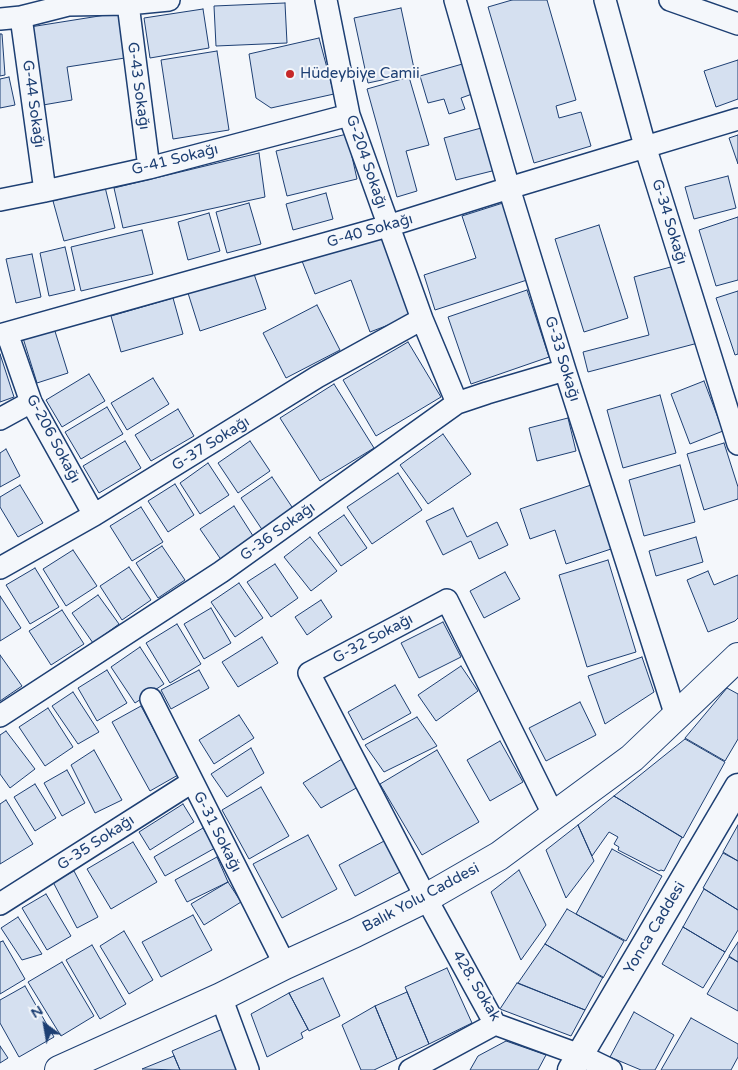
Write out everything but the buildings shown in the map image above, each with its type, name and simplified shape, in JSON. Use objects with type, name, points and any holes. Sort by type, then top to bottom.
[{"type":"main road","name":"Balık Yolu Caddesi","points":[[76,1067],[426,898],[499,856],[632,758],[738,657]]},
{"type":"street","points":[[0,19],[21,17],[68,3],[128,4],[168,0]]},
{"type":"street","name":"G-204 Sokağı","points":[[326,0],[349,116],[422,319],[457,403]]},
{"type":"street","name":"G-33 Sokağı","points":[[455,0],[509,188],[565,370],[676,716]]},
{"type":"street","name":"G-34 Sokağı","points":[[605,0],[645,146],[738,444]]},
{"type":"street","points":[[670,0],[738,24]]},
{"type":"street","name":"G-43 Sokağı","points":[[128,4],[149,168]]},
{"type":"street","name":"G-44 Sokağı","points":[[21,17],[46,191]]},
{"type":"street","name":"G-41 Sokağı","points":[[0,200],[149,168],[349,116]]},
{"type":"street","name":"G-40 Sokağı","points":[[4,334],[388,226],[738,119]]},
{"type":"street","name":"G-37 Sokağı","points":[[0,568],[94,515],[318,378],[422,319]]},
{"type":"street","name":"G-206 Sokağı","points":[[4,334],[31,402],[94,515]]},
{"type":"street","name":"G-36 Sokağı","points":[[0,716],[221,572],[457,403],[487,392],[565,370]]},
{"type":"street","points":[[0,419],[31,402]]},
{"type":"street","name":"G-32 Sokağı","points":[[426,898],[309,673],[447,600],[554,816]]},
{"type":"street","name":"G-31 Sokağı","points":[[151,699],[285,965]]},
{"type":"street","name":"G-35 Sokağı","points":[[0,904],[192,782]]},
{"type":"street","name":"Yonca Caddesi","points":[[576,1062],[738,787]]},
{"type":"street","name":"428. Sokak","points":[[426,898],[495,1024],[576,1062],[611,1070]]},
{"type":"street","points":[[221,997],[248,1070]]},
{"type":"street","points":[[410,1070],[495,1024]]},
{"type":"place","name":"Hüdeybiye Camii","points":[[290,74]]}]
